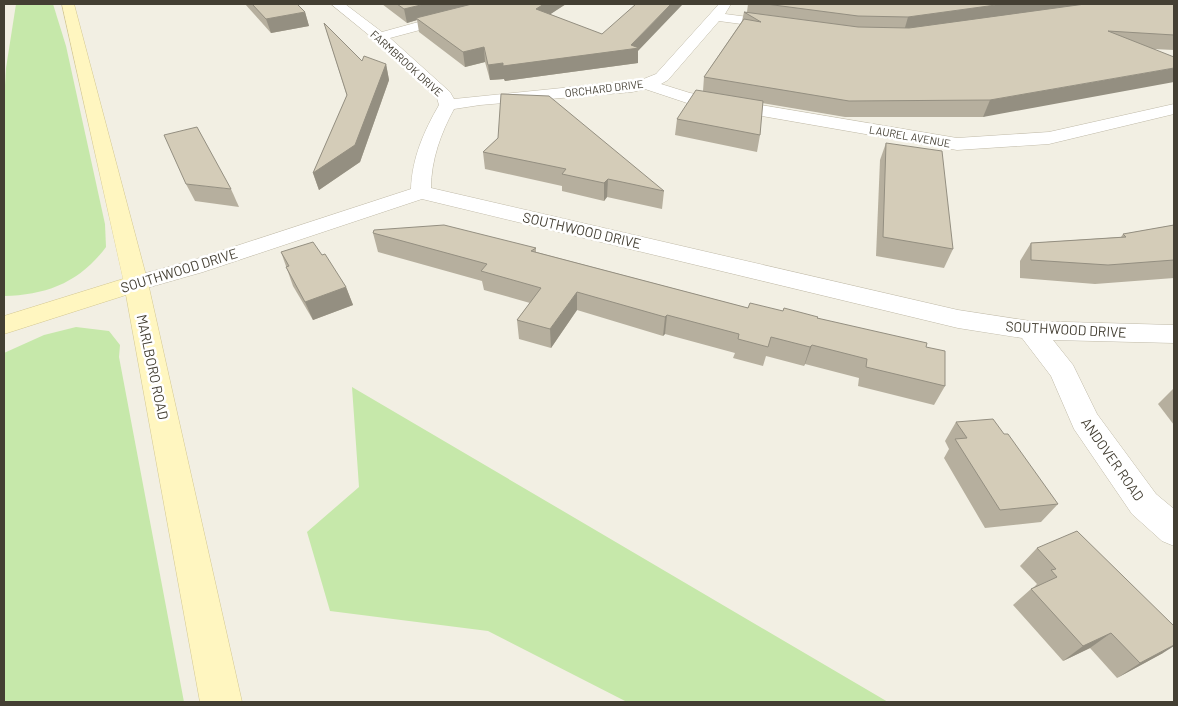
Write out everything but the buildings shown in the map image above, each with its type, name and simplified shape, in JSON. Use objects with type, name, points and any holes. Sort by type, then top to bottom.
[{"type":"street","name":"MARLBORO ROAD","points":[[68,4],[136,283],[221,702]]},
{"type":"street","name":"FARMBROOK DRIVE","points":[[337,4],[380,37],[444,96],[448,105],[439,118],[421,173],[421,192]]},
{"type":"street","points":[[380,37],[403,27],[478,11],[496,4]]},
{"type":"street","points":[[721,10],[795,28]]},
{"type":"street","name":"ORCHARD DRIVE","points":[[448,105],[480,100],[632,87],[646,84],[662,77],[721,10]]},
{"type":"street","name":"LAUREL AVENUE","points":[[646,84],[687,98],[957,144],[1049,138],[1174,109]]},
{"type":"street","name":"SOUTHWOOD DRIVE","points":[[4,325],[136,283],[204,264],[421,192],[958,319],[1030,330],[1174,334]]},
{"type":"street","name":"ANDOVER ROAD","points":[[1030,330],[1064,372],[1085,421],[1144,504],[1174,530]]},
{"type":"green space","points":[[16,4],[53,4],[66,46],[105,224],[106,247],[96,259],[74,278],[34,293],[4,296],[4,102],[6,68]]},
{"type":"green space","points":[[76,327],[109,331],[120,345],[119,357],[184,702],[4,702],[4,353],[44,335]]},
{"type":"green space","points":[[352,387],[888,702],[627,702],[488,631],[330,611],[307,532],[359,487]]}]
